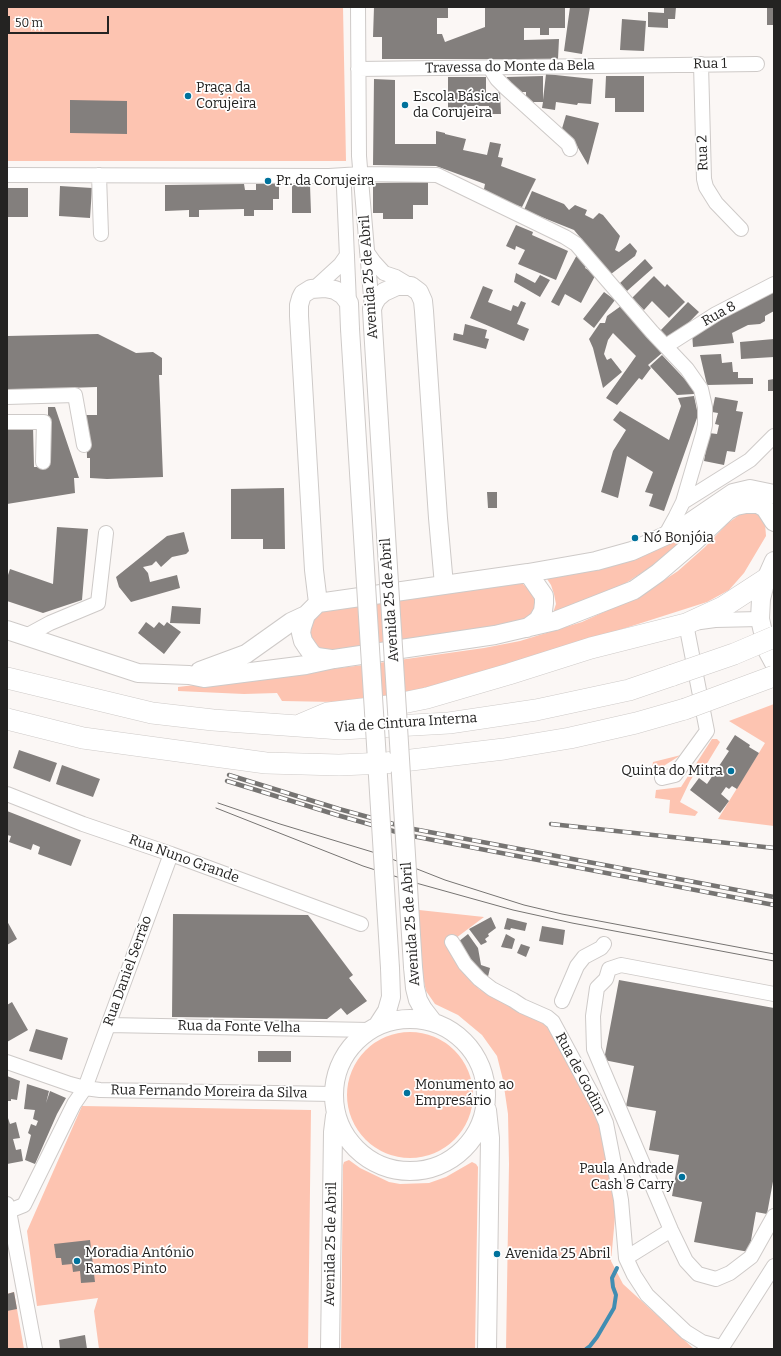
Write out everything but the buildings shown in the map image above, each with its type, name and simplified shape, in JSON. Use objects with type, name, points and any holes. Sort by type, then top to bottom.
[{"type":"highway","points":[[299,725],[328,713],[388,706],[427,698],[591,648],[686,624],[723,607],[770,570]]},
{"type":"highway","name":"Via de Cintura Interna","points":[[7,678],[152,713],[213,720],[341,729],[385,727],[450,723],[536,710],[629,690],[734,654],[774,637]]},
{"type":"highway","points":[[7,719],[83,738],[266,763],[339,765],[386,763],[504,749],[570,738],[636,723],[684,709],[774,676]]},
{"type":"main road","points":[[372,309],[377,298],[388,290],[397,286],[411,286],[422,296],[444,585]]},
{"type":"main road","points":[[334,659],[317,657],[312,654],[303,641],[301,634],[302,627],[312,609],[314,570],[298,316],[301,298],[307,290],[325,288],[335,290],[343,295],[349,304]]},
{"type":"main road","name":"Avenida 25 de Abril","points":[[349,304],[390,968],[391,997],[387,1012],[374,1027]]},
{"type":"main road","name":"Avenida 25 de Abril","points":[[372,309],[413,967],[418,1000],[433,1022]]},
{"type":"main road","points":[[189,676],[246,654],[312,609],[444,585],[528,573],[614,556],[632,551],[686,525],[732,493],[750,490],[774,494]]},
{"type":"main road","points":[[7,630],[138,673],[204,678],[306,665],[334,659],[526,629],[555,622],[634,590],[658,573],[728,510],[736,506],[758,504],[765,508],[774,522]]},
{"type":"main road","points":[[770,570],[761,599],[760,619],[767,650],[774,663]]},
{"type":"main road","points":[[526,629],[538,620],[543,611],[544,603],[544,596],[528,573]]},
{"type":"main road","points":[[486,1100],[481,1122],[471,1140],[461,1151],[456,1156],[437,1167],[415,1171],[394,1170],[373,1162],[356,1149],[343,1132],[335,1115],[334,1094],[338,1070],[347,1051],[361,1036],[374,1027],[396,1019],[415,1018],[433,1022],[452,1031],[467,1044],[478,1061],[485,1080],[490,1138],[487,1349]]},
{"type":"main road","name":"Avenida 25 de Abril","points":[[330,1349],[332,1155],[335,1115]]},
{"type":"street","points":[[358,7],[360,174]]},
{"type":"street","name":"Rua 2","points":[[701,64],[704,178],[706,187],[716,203],[741,229]]},
{"type":"street","name":"Rua 1","points":[[662,65],[757,64]]},
{"type":"street","name":"Travessa do Monte da Bela","points":[[358,69],[662,65]]},
{"type":"street","points":[[490,68],[497,79],[568,144],[570,149]]},
{"type":"street","points":[[7,175],[342,176],[360,174],[437,174],[565,237],[576,244],[652,332],[666,346],[697,382],[701,389],[705,407],[704,429],[682,502],[665,536]]},
{"type":"street","name":"Avenida 25 de Abril","points":[[360,174],[372,309]]},
{"type":"street","points":[[99,175],[101,234]]},
{"type":"street","name":"Avenida 25 de Abril","points":[[342,176],[344,188],[349,304]]},
{"type":"street","points":[[367,252],[384,273],[411,286]]},
{"type":"street","points":[[316,288],[340,265],[346,255]]},
{"type":"street","name":"Rua 8","points":[[666,346],[716,314],[774,284]]},
{"type":"street","points":[[7,396],[75,395],[84,445]]},
{"type":"street","points":[[7,422],[44,422],[43,462]]},
{"type":"street","points":[[682,502],[750,460],[774,436]]},
{"type":"street","points":[[26,636],[50,623],[98,604],[106,533]]},
{"type":"street","points":[[662,778],[675,775],[708,731],[686,624],[715,620],[760,619]]},
{"type":"street","name":"Rua Nuno Grande","points":[[7,794],[83,824],[171,854],[361,924]]},
{"type":"street","name":"Rua Daniel Serrão","points":[[85,1088],[171,854]]},
{"type":"street","name":"Rua de Godim","points":[[452,942],[471,972],[485,984],[522,1006],[555,1019],[606,1123],[621,1200],[626,1258],[634,1275],[647,1295],[681,1326],[702,1342],[722,1348]]},
{"type":"street","points":[[562,1001],[577,966],[584,957],[601,948],[604,944]]},
{"type":"street","points":[[774,994],[621,965],[609,969],[606,980],[597,988],[593,1016],[594,1049],[671,1230],[686,1261],[698,1274],[716,1279],[730,1273],[751,1257],[774,1216]]},
{"type":"street","name":"Rua da Fonte Velha","points":[[108,1025],[374,1027]]},
{"type":"street","name":"Rua Fernando Moreira da Silva","points":[[7,1062],[85,1088],[108,1091],[334,1094]]},
{"type":"street","points":[[35,1349],[8,1208],[24,1205],[74,1104],[85,1088]]},
{"type":"street","points":[[626,1258],[671,1230]]},
{"type":"street","points":[[722,1348],[774,1266]]},
{"type":"shaded area","name":"Praça da Corujeira","points":[[7,7],[343,7],[346,161],[7,161]]},
{"type":"shaded area","points":[[752,511],[759,513],[765,523],[766,536],[744,573],[729,590],[707,602],[563,648],[405,695],[336,702],[282,701],[277,693],[244,694],[178,691],[178,687],[364,665],[484,648],[520,641],[582,622],[643,594],[678,571],[705,547],[728,523],[742,513]]},
{"type":"shaded area","points":[[713,512],[677,549],[606,596],[552,616],[556,604],[551,585],[545,576]]},
{"type":"shaded area","points":[[512,583],[523,584],[531,591],[536,601],[530,618],[520,623],[329,651],[321,649],[310,640],[309,621],[327,608]]},
{"type":"shaded area","points":[[774,704],[774,826],[718,819],[765,743],[729,721]]},
{"type":"shaded area","points":[[712,739],[717,739],[720,742],[703,770],[699,767],[690,781],[680,802],[698,812],[695,816],[669,813],[670,800],[655,798],[656,790],[681,787]]},
{"type":"shaded area","points":[[681,755],[651,774],[653,762]]},
{"type":"shaded area","points":[[419,910],[484,917],[452,941],[461,964],[479,989],[548,1024],[602,1127],[616,1206],[611,1261],[623,1284],[694,1349],[506,1349],[509,1164],[508,1114],[503,1080],[497,1056],[482,1035],[458,1015],[435,1004],[426,991],[421,968]]},
{"type":"shaded area","points":[[416,1032],[440,1039],[455,1050],[466,1065],[472,1083],[472,1107],[466,1125],[455,1140],[440,1151],[422,1157],[404,1158],[380,1151],[365,1140],[354,1125],[348,1107],[347,1089],[354,1065],[365,1050],[380,1039],[398,1033]]},
{"type":"shaded area","points":[[82,1106],[311,1110],[308,1349],[99,1349],[94,1311],[98,1298],[37,1306],[27,1231]]},
{"type":"shaded area","points":[[349,1160],[360,1168],[389,1182],[400,1184],[429,1183],[446,1177],[472,1162],[478,1167],[475,1349],[341,1349],[343,1165],[344,1162]]},
{"type":"shaded area","points":[[14,1292],[24,1349],[7,1349],[7,1294]]},
{"type":"waterway","points":[[586,1349],[597,1337],[614,1308],[616,1295],[612,1278],[617,1268]]},
{"type":"tram line","points":[[218,803],[280,824],[379,854],[445,880],[524,905],[562,914],[774,954]]},
{"type":"tram line","points":[[216,808],[363,866],[416,883],[513,910],[572,923],[774,961]]},
{"type":"railway","points":[[229,775],[339,809],[408,828],[774,897]]},
{"type":"railway","points":[[227,781],[407,835],[774,905]]},
{"type":"railway","points":[[551,824],[774,848]]},
{"type":"place","name":"Praça da Corujeira","points":[[188,96]]},
{"type":"place","name":"Escola Básica da Corujeira","points":[[405,105]]},
{"type":"place","name":"Pr. da Corujeira","points":[[268,181]]},
{"type":"place","name":"Nó Bonjóia","points":[[635,538]]},
{"type":"place","name":"Quinta do Mitra","points":[[731,771]]},
{"type":"place","name":"Monumento ao Empresário","points":[[407,1093]]},
{"type":"place","name":"Paula Andrade Cash & Carry","points":[[682,1177]]},
{"type":"place","name":"Avenida 25 Abril","points":[[497,1254]]},
{"type":"place","name":"Moradia António Ramos Pinto","points":[[77,1261]]}]
